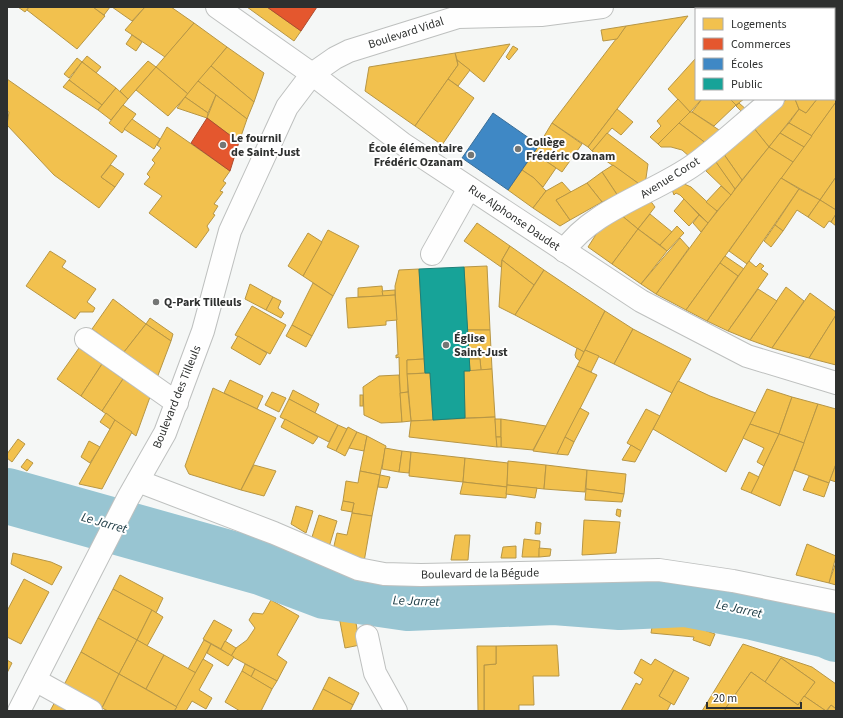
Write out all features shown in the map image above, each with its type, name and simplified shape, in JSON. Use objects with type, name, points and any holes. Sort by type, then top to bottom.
[{"type":"street","name":"Rue Alphonse Daudet","points":[[217,7],[312,74],[403,144],[641,302],[748,356],[836,383]]},
{"type":"street","name":"Boulevard Vidal","points":[[312,74],[335,58],[349,51],[456,10],[541,15],[602,7]]},
{"type":"street","name":"Boulevard des Tilleuls","points":[[19,711],[133,490],[165,433],[203,331],[230,231],[287,107],[312,74]]},
{"type":"street","name":"Avenue Corot","points":[[564,251],[579,232],[599,217],[648,192],[695,164],[772,100]]},
{"type":"street","points":[[432,254],[469,188]]},
{"type":"street","points":[[86,339],[177,403]]},
{"type":"street","name":"Boulevard de la Bégude","points":[[133,490],[274,533],[358,569],[384,574],[421,575],[659,570],[733,581],[836,602]]},
{"type":"street","points":[[366,636],[375,673],[396,711]]},
{"type":"street","points":[[35,680],[91,711]]},
{"type":"building: Logements","points":[[18,7],[29,7],[25,12]]},
{"type":"building: Logements","points":[[29,7],[93,7],[105,16],[77,49],[27,10]]},
{"type":"building: Logements","points":[[93,7],[110,7],[104,15]]},
{"type":"building: Logements","points":[[112,7],[145,7],[132,21]]},
{"type":"building: Logements","points":[[145,7],[171,7],[194,23],[165,57],[125,30]]},
{"type":"building: Logements","points":[[247,7],[267,7],[301,31],[294,41]]},
{"type":"building: Logements","points":[[688,16],[588,147],[552,123],[626,26]]},
{"type":"building: Logements","points":[[194,23],[227,47],[188,94],[156,67]]},
{"type":"building: Logements","points":[[626,26],[617,39],[603,41],[601,30]]},
{"type":"building: Logements","points":[[132,35],[142,42],[136,51],[126,44]]},
{"type":"building: Logements","points":[[510,44],[484,82],[457,60],[455,53]]},
{"type":"building: Logements","points":[[513,46],[518,49],[509,60],[506,57]]},
{"type":"building: Logements","points":[[227,47],[264,73],[254,102],[211,66]]},
{"type":"building: Logements","points":[[455,53],[458,65],[415,126],[365,91],[369,67]]},
{"type":"building: Logements","points":[[87,56],[101,67],[96,73],[82,62]]},
{"type":"building: Logements","points":[[77,58],[82,62],[69,78],[64,74]]},
{"type":"building: Logements","points":[[695,59],[695,100],[701,100],[690,112],[668,89]]},
{"type":"building: Logements","points":[[457,60],[470,70],[458,86],[448,79],[458,65]]},
{"type":"building: Logements","points":[[148,61],[156,67],[128,99],[120,91]]},
{"type":"building: Logements","points":[[82,62],[116,88],[102,105],[69,80]]},
{"type":"building: Logements","points":[[211,66],[254,102],[247,119],[198,81]]},
{"type":"building: Logements","points":[[156,67],[188,94],[168,116],[136,90]]},
{"type":"building: Logements","points":[[7,79],[117,156],[101,177],[115,187],[99,208],[54,175],[7,125],[9,112],[7,111]]},
{"type":"building: Logements","points":[[448,79],[474,98],[442,145],[415,126]]},
{"type":"building: Logements","points":[[69,80],[102,105],[98,110],[63,87]]},
{"type":"building: Logements","points":[[198,81],[216,95],[208,113],[185,97]]},
{"type":"building: Logements","points":[[116,88],[128,99],[111,120],[98,110]]},
{"type":"building: Logements","points":[[216,95],[247,119],[239,142],[207,118]]},
{"type":"building: Logements","points":[[185,97],[208,113],[207,118],[177,108]]},
{"type":"building: Logements","points":[[836,98],[836,102],[812,136],[789,123],[799,109],[806,113],[816,100],[835,100]]},
{"type":"building: Logements","points":[[678,99],[690,112],[658,144],[650,137],[661,126],[657,121]]},
{"type":"building: Logements","points":[[701,100],[731,100],[736,105],[714,126],[692,112]]},
{"type":"building: Logements","points":[[731,100],[743,100],[736,105]]},
{"type":"building: Logements","points":[[786,100],[795,100],[799,109],[769,147],[753,127]]},
{"type":"building: Logements","points":[[795,100],[816,100],[806,113],[799,109]]},
{"type":"building: Logements","points":[[836,102],[836,177],[820,200],[781,178]]},
{"type":"building: Logements","points":[[739,103],[748,111],[744,114],[736,106]]},
{"type":"building: Logements","points":[[123,105],[136,114],[122,133],[109,123]]},
{"type":"building: Logements","points":[[617,109],[633,122],[621,135],[612,128],[592,151],[588,147]]},
{"type":"building: Logements","points":[[690,112],[722,132],[707,144],[679,123]]},
{"type":"building: Logements","points":[[132,119],[160,139],[154,149],[124,129]]},
{"type":"building: Logements","points":[[552,123],[582,144],[562,172],[534,153]]},
{"type":"building: Logements","points":[[679,123],[707,144],[690,157],[682,150],[671,147],[661,147],[658,144]]},
{"type":"building: Logements","points":[[789,123],[812,136],[804,147],[780,133]]},
{"type":"building: Logements","points":[[167,127],[230,171],[223,181],[226,183],[220,191],[223,192],[214,204],[218,206],[213,214],[215,215],[207,226],[209,230],[196,248],[149,213],[162,196],[144,184],[150,177],[147,174],[155,163],[152,160],[161,148],[157,145]]},
{"type":"building: Logements","points":[[753,127],[769,147],[742,180],[723,153]]},
{"type":"building: Logements","points":[[607,133],[648,164],[645,185],[642,186],[592,151]]},
{"type":"building: Logements","points":[[780,133],[804,147],[793,162],[769,147]]},
{"type":"building: Logements","points":[[769,147],[793,162],[686,310],[656,294],[708,223]]},
{"type":"building: Logements","points":[[534,153],[556,168],[543,187],[534,178],[522,170]]},
{"type":"building: Logements","points":[[723,153],[742,180],[735,189],[714,160]]},
{"type":"building: Logements","points":[[716,162],[735,189],[731,195],[706,171]]},
{"type":"building: Logements","points":[[111,165],[124,174],[115,187],[101,177]]},
{"type":"building: Logements","points":[[613,165],[642,186],[618,196],[602,172]]},
{"type":"building: Logements","points":[[522,170],[534,178],[546,191],[533,208],[508,190]]},
{"type":"building: Logements","points":[[602,172],[618,196],[602,202],[587,183]]},
{"type":"building: Logements","points":[[836,177],[836,210],[820,200]]},
{"type":"building: Logements","points":[[781,178],[799,189],[747,264],[729,251]]},
{"type":"building: Logements","points":[[562,182],[571,192],[556,200],[570,220],[560,226],[533,208],[546,191]]},
{"type":"building: Logements","points":[[587,183],[602,202],[570,220],[556,200]]},
{"type":"building: Logements","points":[[682,183],[691,187],[717,211],[708,223],[680,195],[676,193],[674,195],[671,187]]},
{"type":"building: Logements","points":[[721,186],[731,195],[717,211],[706,202]]},
{"type":"building: Logements","points":[[799,189],[820,200],[808,217],[797,210],[783,231],[775,225]]},
{"type":"building: Logements","points":[[649,199],[655,207],[638,229],[621,215]]},
{"type":"building: Logements","points":[[684,199],[699,215],[689,226],[674,211]]},
{"type":"building: Logements","points":[[820,200],[836,210],[836,214],[831,222],[829,221],[824,228],[808,217]]},
{"type":"building: Logements","points":[[650,214],[672,232],[660,245],[638,229]]},
{"type":"building: Logements","points":[[836,214],[836,226],[831,222]]},
{"type":"building: Logements","points":[[621,215],[638,229],[612,264],[588,247],[602,225]]},
{"type":"building: Logements","points":[[699,215],[708,223],[701,232],[693,223]]},
{"type":"building: Logements","points":[[477,223],[510,246],[502,260],[501,267],[464,241]]},
{"type":"building: Logements","points":[[775,225],[783,231],[771,247],[764,241]]},
{"type":"building: Logements","points":[[677,226],[684,233],[667,251],[660,245]]},
{"type":"building: Logements","points":[[638,229],[667,251],[641,284],[612,264]]},
{"type":"building: Logements","points":[[328,230],[359,246],[333,296],[303,276]]},
{"type":"building: Logements","points":[[308,233],[322,242],[303,276],[288,266]]},
{"type":"building: Logements","points":[[680,238],[689,248],[656,294],[641,284]]},
{"type":"building: Logements","points":[[510,246],[544,270],[534,285],[502,260]]},
{"type":"building: Logements","points":[[50,251],[66,261],[62,267],[96,289],[87,302],[95,308],[93,312],[80,312],[75,319],[26,286]]},
{"type":"building: Logements","points":[[725,256],[744,269],[738,276],[720,263]]},
{"type":"building: Logements","points":[[502,260],[534,285],[515,315],[499,307]]},
{"type":"building: Logements","points":[[749,261],[756,267],[760,263],[764,266],[761,269],[768,274],[728,331],[707,321]]},
{"type":"building: Logements","points":[[720,263],[738,276],[707,321],[686,310]]},
{"type":"building: Logements","points":[[487,266],[490,330],[467,330],[464,267]]},
{"type":"building: Logements","points":[[419,269],[424,359],[407,360],[408,392],[400,393],[399,357],[396,358],[396,355],[398,355],[395,286],[399,270]]},
{"type":"building: Logements","points":[[544,270],[605,311],[584,352],[515,315]]},
{"type":"building: Logements","points":[[313,283],[333,296],[312,336],[292,325]]},
{"type":"building: Logements","points":[[250,284],[273,297],[266,310],[245,299]]},
{"type":"building: Logements","points":[[382,286],[383,296],[358,297],[358,288]]},
{"type":"building: Logements","points":[[786,287],[804,301],[772,348],[750,340]]},
{"type":"building: Logements","points":[[758,289],[777,301],[750,340],[728,331]]},
{"type":"building: Logements","points":[[395,290],[395,295],[383,296],[382,291]]},
{"type":"building: Logements","points":[[810,293],[836,312],[836,315],[809,358],[772,348]]},
{"type":"building: Logements","points":[[395,295],[397,320],[386,321],[386,325],[348,328],[346,298]]},
{"type":"building: Logements","points":[[273,297],[281,301],[278,308],[284,313],[281,318],[266,310]]},
{"type":"building: Logements","points":[[113,299],[146,324],[124,352],[92,329]]},
{"type":"building: Logements","points":[[252,306],[286,325],[270,354],[235,335]]},
{"type":"building: Logements","points":[[605,311],[633,329],[614,364],[585,350]]},
{"type":"building: Logements","points":[[836,315],[836,365],[809,358]]},
{"type":"building: Logements","points":[[150,318],[173,334],[171,341],[146,324]]},
{"type":"building: Logements","points":[[146,324],[171,341],[157,378],[124,352]]},
{"type":"building: Logements","points":[[292,325],[312,336],[306,347],[286,336]]},
{"type":"building: Logements","points":[[633,329],[691,359],[672,393],[614,364]]},
{"type":"building: Logements","points":[[467,330],[490,330],[492,369],[481,370],[480,359],[469,359]]},
{"type":"building: Logements","points":[[238,336],[267,353],[260,365],[231,348]]},
{"type":"building: Logements","points":[[79,348],[102,364],[81,396],[57,379]]},
{"type":"building: Logements","points":[[577,348],[584,352],[580,361],[575,355]]},
{"type":"building: Logements","points":[[585,350],[599,356],[591,372],[577,366]]},
{"type":"building: Logements","points":[[424,359],[425,373],[407,374],[407,360]]},
{"type":"building: Logements","points":[[469,359],[480,359],[481,370],[470,371]]},
{"type":"building: Logements","points":[[102,364],[123,379],[102,411],[81,396]]},
{"type":"building: Logements","points":[[577,366],[597,375],[557,454],[533,451]]},
{"type":"building: Logements","points":[[492,369],[495,417],[465,418],[464,371]]},
{"type":"building: Logements","points":[[430,373],[433,420],[411,421],[407,374]]},
{"type":"building: Logements","points":[[399,375],[402,422],[381,423],[364,415],[363,387],[379,376]]},
{"type":"building: Logements","points":[[123,379],[150,397],[136,436],[102,411]]},
{"type":"building: Logements","points":[[230,380],[263,396],[257,409],[224,393]]},
{"type":"building: Logements","points":[[678,381],[710,396],[756,413],[726,472],[653,429]]},
{"type":"building: Logements","points":[[213,388],[276,418],[241,490],[189,474],[185,466]]},
{"type":"building: Logements","points":[[767,389],[792,397],[779,434],[750,424]]},
{"type":"building: Logements","points":[[293,390],[319,404],[315,413],[289,399]]},
{"type":"building: Logements","points":[[272,392],[286,398],[279,412],[265,405]]},
{"type":"building: Logements","points":[[408,392],[411,421],[402,422],[400,393]]},
{"type":"building: Logements","points":[[360,395],[363,395],[363,406],[360,406]]},
{"type":"building: Logements","points":[[792,397],[818,404],[804,443],[779,434]]},
{"type":"building: Logements","points":[[289,399],[338,425],[329,442],[280,417]]},
{"type":"building: Logements","points":[[818,404],[836,409],[836,464],[829,483],[794,470]]},
{"type":"building: Logements","points":[[580,408],[589,413],[574,442],[565,437]]},
{"type":"building: Logements","points":[[646,409],[660,416],[641,451],[627,443]]},
{"type":"building: Logements","points":[[106,413],[115,420],[110,429],[100,422]]},
{"type":"building: Logements","points":[[495,417],[497,447],[409,437],[411,421]]},
{"type":"building: Logements","points":[[285,419],[318,437],[313,444],[281,427]]},
{"type":"building: Logements","points":[[495,419],[501,419],[501,437],[496,437]]},
{"type":"building: Logements","points":[[501,419],[546,426],[533,450],[501,447]]},
{"type":"building: Logements","points":[[115,420],[132,432],[102,489],[79,484]]},
{"type":"building: Logements","points":[[750,424],[779,434],[764,466],[757,462],[764,448],[743,438]]},
{"type":"building: Logements","points":[[338,425],[347,429],[336,451],[327,447]]},
{"type":"building: Logements","points":[[348,427],[357,432],[345,456],[336,451]]},
{"type":"building: Logements","points":[[357,432],[367,436],[364,451],[349,448]]},
{"type":"building: Logements","points":[[779,434],[804,443],[780,506],[751,493]]},
{"type":"building: Logements","points":[[367,436],[386,446],[380,475],[360,471]]},
{"type":"building: Logements","points":[[496,437],[501,437],[501,447],[497,447]]},
{"type":"building: Logements","points":[[565,437],[574,442],[568,455],[557,454]]},
{"type":"building: Logements","points":[[18,439],[25,444],[12,462],[7,458],[7,454]]},
{"type":"building: Logements","points":[[89,441],[100,447],[90,463],[81,457]]},
{"type":"building: Logements","points":[[631,445],[641,451],[635,462],[622,460]]},
{"type":"building: Logements","points":[[385,448],[402,451],[399,472],[382,469]]},
{"type":"building: Logements","points":[[402,451],[411,452],[409,473],[399,472]]},
{"type":"building: Logements","points":[[411,452],[465,458],[463,482],[409,476]]},
{"type":"building: Logements","points":[[465,458],[508,463],[507,487],[463,482]]},
{"type":"building: Logements","points":[[27,459],[33,463],[27,471],[21,467]]},
{"type":"building: Logements","points":[[508,461],[546,465],[544,489],[507,485]]},
{"type":"building: Logements","points":[[836,464],[836,482],[830,480]]},
{"type":"building: Logements","points":[[254,465],[276,471],[264,496],[241,490]]},
{"type":"building: Logements","points":[[546,465],[587,470],[585,492],[544,489]]},
{"type":"building: Logements","points":[[587,470],[626,474],[624,494],[586,489]]},
{"type":"building: Logements","points":[[360,471],[380,475],[372,516],[352,513],[354,503],[343,501],[346,481],[358,483]]},
{"type":"building: Logements","points":[[749,472],[759,477],[751,493],[741,489]]},
{"type":"building: Logements","points":[[380,475],[390,477],[387,488],[378,487]]},
{"type":"building: Logements","points":[[809,476],[829,483],[824,497],[803,490]]},
{"type":"building: Logements","points":[[463,482],[507,487],[506,498],[460,494]]},
{"type":"building: Logements","points":[[507,485],[537,488],[535,498],[506,494]]},
{"type":"building: Logements","points":[[586,489],[624,494],[622,502],[585,500]]},
{"type":"building: Logements","points":[[343,501],[354,503],[352,512],[341,510]]},
{"type":"building: Logements","points":[[296,506],[313,511],[306,533],[291,524]]},
{"type":"building: Logements","points":[[617,509],[621,510],[620,517],[616,515]]},
{"type":"building: Logements","points":[[352,513],[372,516],[364,562],[333,550],[337,533],[347,535]]},
{"type":"building: Logements","points":[[319,515],[337,521],[329,547],[312,537]]},
{"type":"building: Logements","points":[[584,520],[620,522],[616,553],[582,555]]},
{"type":"building: Logements","points":[[536,522],[541,523],[540,534],[535,534]]},
{"type":"building: Logements","points":[[455,535],[470,535],[468,560],[451,560]]},
{"type":"building: Logements","points":[[524,539],[540,541],[539,557],[522,557]]},
{"type":"building: Logements","points":[[807,544],[836,556],[829,583],[796,575]]},
{"type":"building: Logements","points":[[516,546],[516,558],[501,558],[503,547]]},
{"type":"building: Logements","points":[[539,548],[551,549],[550,556],[539,557]]},
{"type":"building: Logements","points":[[13,553],[51,562],[62,567],[52,585],[11,564]]},
{"type":"building: Logements","points":[[836,562],[836,585],[829,583]]},
{"type":"building: Logements","points":[[120,575],[163,598],[156,613],[113,589]]},
{"type":"building: Logements","points":[[24,579],[49,592],[21,644],[7,637],[7,611]]},
{"type":"building: Logements","points":[[113,589],[152,610],[137,640],[98,618]]},
{"type":"building: Logements","points":[[271,600],[299,616],[277,655],[287,662],[277,681],[231,656],[236,648],[247,640],[255,628],[249,620],[253,613],[263,614]]},
{"type":"building: Logements","points":[[152,610],[163,617],[147,646],[137,640]]},
{"type":"building: Logements","points":[[338,611],[350,617],[356,623],[360,645],[345,648]]},
{"type":"building: Logements","points":[[98,618],[137,640],[119,674],[81,652]]},
{"type":"building: Logements","points":[[214,620],[232,630],[221,649],[203,639]]},
{"type":"building: Logements","points":[[653,621],[688,624],[715,634],[710,646],[693,640],[694,637],[651,633]]},
{"type":"building: Logements","points":[[137,640],[164,655],[146,689],[119,674]]},
{"type":"building: Logements","points":[[204,640],[211,644],[196,673],[188,669]]},
{"type":"building: Logements","points":[[225,641],[236,648],[231,656],[221,649]]},
{"type":"building: Logements","points":[[211,644],[234,657],[228,666],[207,653]]},
{"type":"building: Logements","points":[[743,644],[812,667],[836,684],[836,709],[831,705],[826,711],[804,696],[815,682],[781,658],[765,682],[751,672],[724,711],[702,711]]},
{"type":"building: Logements","points":[[557,645],[559,676],[533,676],[534,705],[519,705],[519,711],[484,711],[484,665],[496,664],[496,646]]},
{"type":"building: Logements","points":[[477,646],[496,646],[496,664],[484,665],[484,711],[478,711]]},
{"type":"building: Logements","points":[[81,652],[119,674],[102,708],[64,685]]},
{"type":"building: Logements","points":[[164,655],[196,673],[177,707],[146,689]]},
{"type":"building: Logements","points":[[781,658],[815,682],[798,705],[765,682]]},
{"type":"building: Logements","points":[[203,659],[213,665],[199,690],[212,698],[206,709],[192,701],[186,711],[174,711]]},
{"type":"building: Logements","points":[[641,659],[651,665],[655,659],[674,670],[659,696],[671,703],[667,711],[621,711],[636,683],[640,685],[643,679],[634,673]]},
{"type":"building: Logements","points":[[7,660],[12,663],[7,673]]},
{"type":"building: Logements","points":[[245,664],[255,669],[251,677],[242,671]]},
{"type":"building: Logements","points":[[255,669],[277,681],[272,689],[251,677]]},
{"type":"building: Logements","points":[[674,670],[689,678],[674,705],[659,696]]},
{"type":"building: Logements","points":[[242,671],[272,689],[261,711],[240,711],[225,702]]},
{"type":"building: Logements","points":[[751,672],[798,705],[804,696],[826,711],[727,711],[725,709]]},
{"type":"building: Logements","points":[[119,674],[177,707],[174,711],[108,711],[102,708]]},
{"type":"building: Logements","points":[[329,677],[359,693],[353,705],[323,689]]},
{"type":"building: Logements","points":[[323,689],[353,705],[350,711],[312,711]]},
{"type":"building: Logements","points":[[57,698],[79,711],[50,711]]},
{"type":"building: Logements","points":[[831,705],[836,709],[836,711],[827,711]]},
{"type":"building: Commerces","points":[[267,7],[317,7],[301,31]]},
{"type":"building: Commerces","points":[[207,118],[239,142],[230,171],[191,143]]},
{"type":"building: Écoles","points":[[493,113],[539,145],[508,190],[462,158]]},
{"type":"building: Public","name":"Église Saint-Just","points":[[464,267],[470,371],[464,371],[465,418],[433,420],[430,373],[425,373],[419,269]]},
{"type":"waterway","name":"Le Jarret","points":[[7,496],[264,568],[325,591],[408,603],[554,597],[620,602],[686,599],[753,612],[827,630],[836,634]]},
{"type":"place","name":"Le fournil de Saint-Just","points":[[223,145]]},
{"type":"place","name":"Collège Frédéric Ozanam","points":[[518,149]]},
{"type":"place","name":"École élémentaire Frédéric Ozanam","points":[[471,155]]},
{"type":"place","name":"Q-Park Tilleuls","points":[[156,302]]},
{"type":"place","name":"Église Saint-Just","points":[[446,345]]}]
